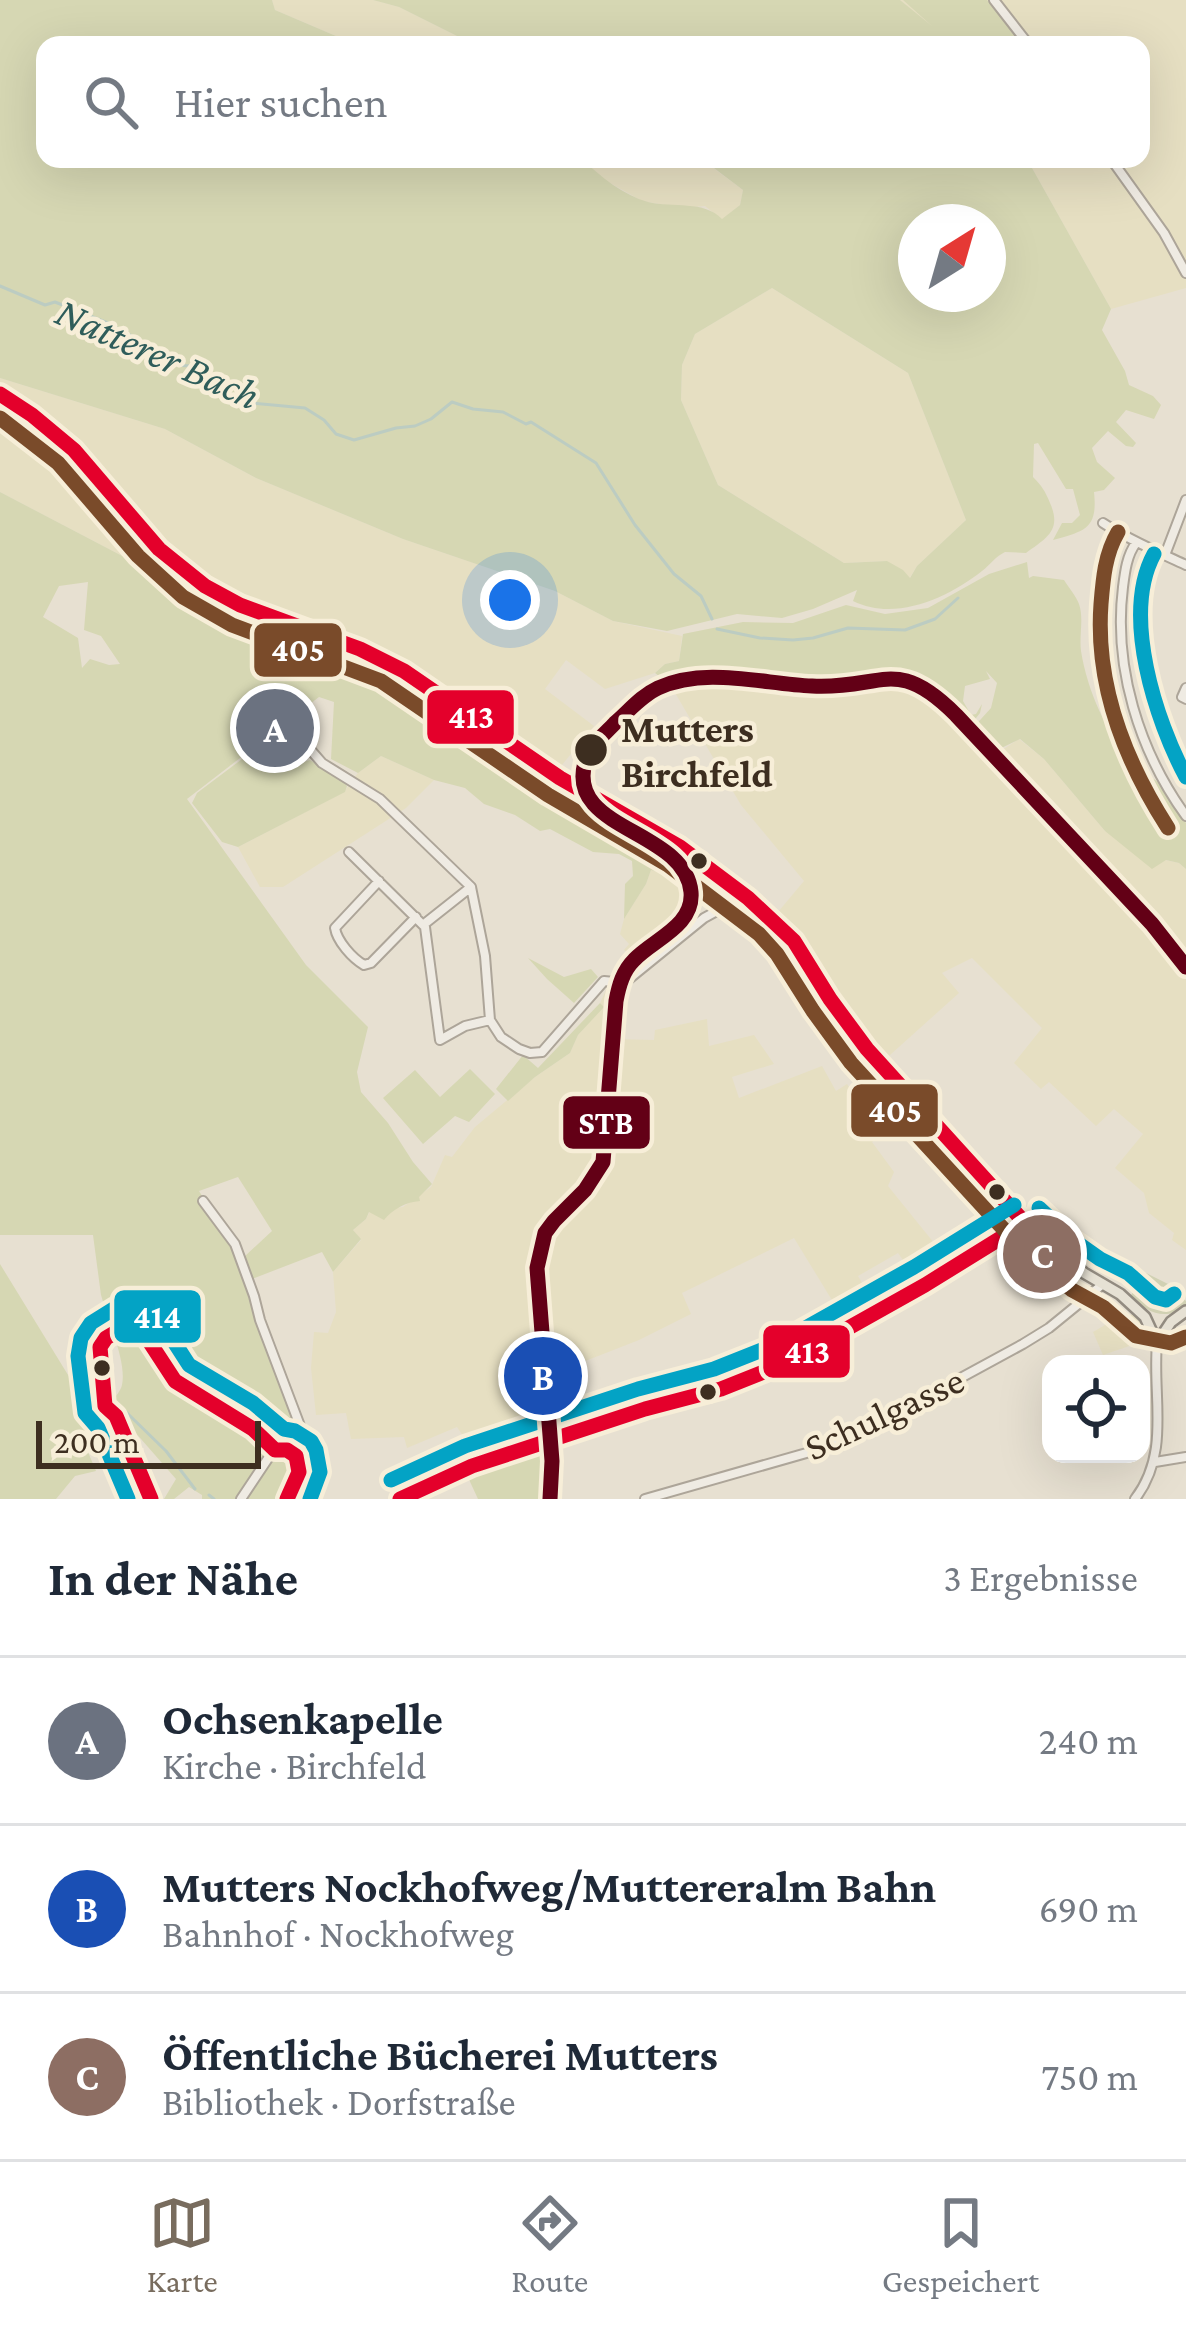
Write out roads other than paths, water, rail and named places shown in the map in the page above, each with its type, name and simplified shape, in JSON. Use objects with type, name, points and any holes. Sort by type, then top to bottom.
[{"type":"main road","points":[[0,394],[64,440],[159,549],[194,579],[240,604],[391,663],[581,791],[680,847],[748,898],[794,941],[867,1049],[1025,1223],[1060,1256],[1115,1290],[1144,1317],[1157,1343],[1171,1322],[1186,1311]]},
{"type":"main road","points":[[1144,1317],[1171,1322]]},
{"type":"street","points":[[994,0],[1022,36]]},
{"type":"street","points":[[1117,168],[1186,273]]},
{"type":"street","points":[[1165,555],[1186,500]]},
{"type":"street","points":[[1103,523],[1186,566]]},
{"type":"street","points":[[1136,543],[1130,552],[1122,600],[1128,686],[1148,752],[1186,816]]},
{"type":"street","points":[[1186,688],[1182,697],[1186,698]]},
{"type":"street","points":[[280,722],[322,763],[380,799],[471,887],[490,1019],[501,1036],[519,1048],[542,1052],[604,981],[624,983],[704,918],[748,898]]},
{"type":"street","points":[[349,852],[419,921],[430,954],[440,1040],[490,1019]]},
{"type":"street","points":[[379,881],[335,928],[364,965],[471,887]]},
{"type":"street","points":[[203,1201],[235,1244],[316,1468],[315,1499]]},
{"type":"street","points":[[400,1499],[472,1466],[721,1389],[786,1364],[1025,1223]]},
{"type":"street","name":"Schulgasse","points":[[645,1499],[805,1454],[857,1433],[1049,1328],[1103,1284]]},
{"type":"street","points":[[152,1499],[116,1415],[100,1406],[106,1397],[99,1350],[121,1328],[140,1330],[173,1380],[246,1424],[275,1450],[291,1451],[299,1462],[298,1477],[287,1499]]},
{"type":"street","points":[[1136,1499],[1155,1462],[1157,1343]]},
{"type":"street","points":[[242,1499],[280,1442],[302,1433]]},
{"type":"street","points":[[1155,1462],[1186,1457]]},
{"type":"waterway","name":"Natterer Bach","points":[[0,286],[108,323],[156,349],[173,365],[191,366],[224,391],[252,403],[305,408],[336,434],[354,440],[415,426],[452,402],[531,422],[596,463],[635,525],[674,574],[701,596],[712,619]]},
{"type":"waterway","points":[[0,403],[47,437]]},
{"type":"waterway","points":[[56,445],[155,555]]},
{"type":"waterway","points":[[175,571],[201,590]]},
{"type":"waterway","points":[[206,594],[387,667],[531,769],[587,801]]},
{"type":"waterway","name":"Natterer Bach","points":[[717,629],[793,640],[848,628],[905,630],[935,619],[958,598]]},
{"type":"waterway","points":[[125,1411],[166,1451],[195,1489]]},
{"type":"waterway","points":[[209,1495],[214,1499]]},
{"type":"place","name":"Ochsenkapelle","points":[[275,728]]},
{"type":"place","name":"Mutters Birchfeld","points":[[591,750]]},
{"type":"place","name":"Öffentliche Bücherei Mutters","points":[[1042,1254]]},
{"type":"place","name":"Mutters Nockhofweg/Muttereralm Bahn","points":[[543,1376]]}]
